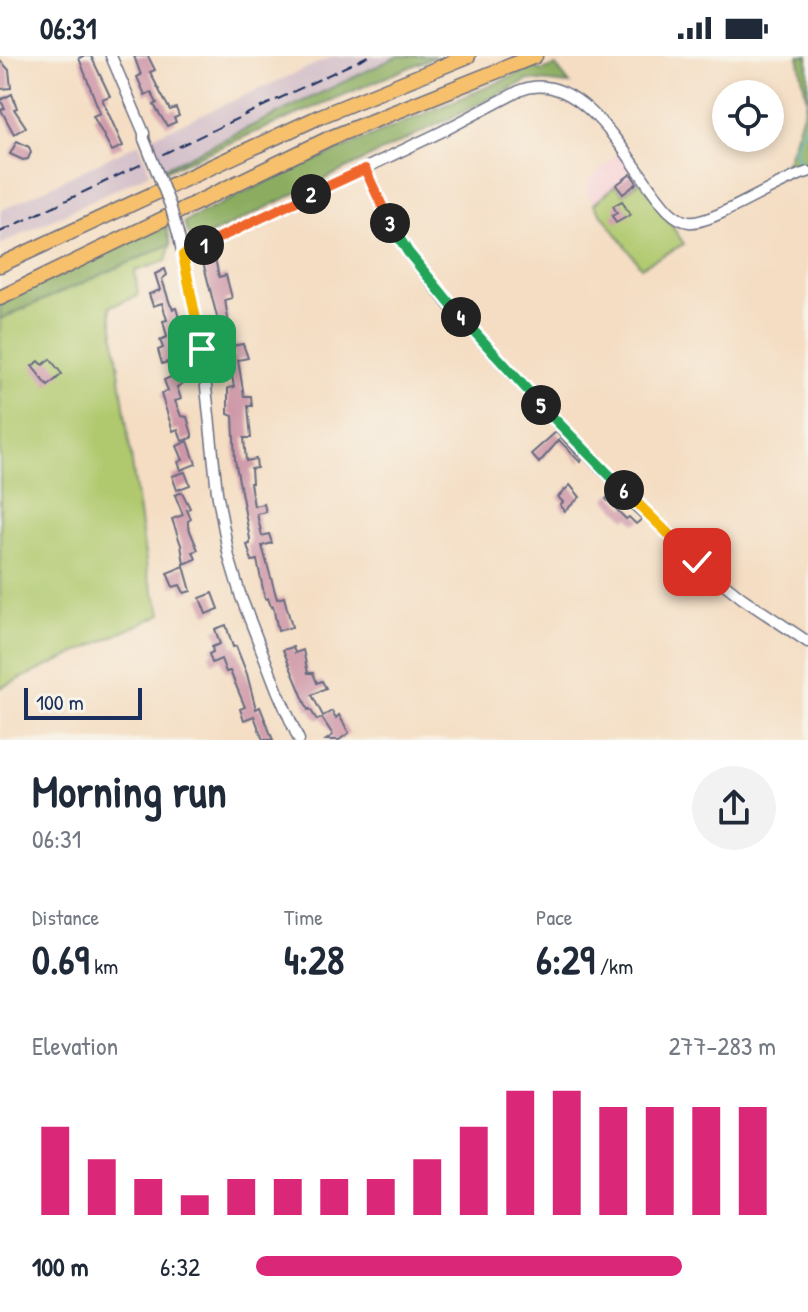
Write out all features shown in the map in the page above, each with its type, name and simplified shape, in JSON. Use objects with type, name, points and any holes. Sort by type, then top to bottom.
[{"type":"highway","points":[[0,265],[321,116],[468,56]]},
{"type":"highway","points":[[0,298],[330,138],[535,56]]},
{"type":"street","points":[[111,56],[144,133],[179,237],[202,349],[217,492],[237,587],[299,740]]},
{"type":"street","points":[[183,255],[365,169],[521,90],[543,86],[562,90],[580,103],[607,129],[666,208],[684,221],[696,222],[713,216],[808,172]]},
{"type":"street","points":[[365,169],[389,221],[408,252],[449,305],[523,386],[604,472],[697,562],[742,598],[808,642]]},
{"type":"shaded area","points":[[334,56],[398,56],[164,168],[151,137]]},
{"type":"shaded area","points":[[139,143],[150,173],[0,245],[0,211]]},
{"type":"shaded area","points":[[618,153],[634,172],[594,204],[586,193],[590,180]]},
{"type":"green space","points":[[398,56],[436,56],[166,170],[164,168]]},
{"type":"green space","points":[[798,56],[808,56],[808,168],[761,184],[787,161],[807,101]]},
{"type":"green space","points":[[556,66],[570,84],[528,80],[198,241],[190,238],[184,222],[281,175],[534,67],[542,71]]},
{"type":"green space","points":[[641,181],[684,244],[641,267],[594,204],[616,185],[623,194]]},
{"type":"green space","points":[[166,225],[171,244],[0,319],[0,302]]},
{"type":"green space","points":[[171,244],[166,261],[135,271],[138,296],[110,306],[148,577],[162,614],[0,688],[0,319]]},
{"type":"building","points":[[91,56],[110,96],[102,99],[123,146],[112,151],[93,116],[100,113],[79,58]]},
{"type":"building","points":[[134,56],[148,56],[155,70],[150,72],[161,94],[170,110],[176,108],[179,116],[174,118],[176,122],[167,126],[154,105],[157,103],[151,92],[145,95],[137,77],[141,75]]},
{"type":"building","points":[[0,60],[9,70],[11,88],[0,89]]},
{"type":"building","points":[[12,94],[17,108],[14,109],[26,127],[14,134],[1,110],[5,108],[0,100]]},
{"type":"building","points":[[17,141],[29,147],[31,152],[28,159],[10,154]]},
{"type":"building","points":[[631,174],[637,183],[623,194],[616,185]]},
{"type":"building","points":[[622,201],[630,215],[616,223],[612,216],[617,213],[613,206]]},
{"type":"building","points":[[211,255],[212,259],[215,258],[219,277],[226,275],[232,298],[225,300],[232,343],[220,345],[215,322],[218,321],[202,258]]},
{"type":"building","points":[[165,269],[167,275],[162,279],[182,327],[183,337],[176,339],[180,351],[183,350],[186,356],[179,358],[184,370],[178,373],[182,384],[177,387],[181,399],[175,401],[181,416],[187,417],[192,438],[182,441],[178,429],[173,431],[161,394],[168,391],[164,380],[173,376],[167,362],[162,364],[158,350],[163,348],[160,340],[167,337],[163,321],[167,320],[162,303],[153,306],[149,294],[160,290],[155,274]]},
{"type":"building","points":[[243,344],[248,358],[238,360],[244,396],[251,396],[252,406],[248,406],[251,438],[244,438],[246,461],[256,459],[257,468],[251,469],[250,483],[254,506],[264,504],[266,512],[257,514],[262,536],[269,534],[272,543],[262,546],[277,599],[284,597],[292,627],[278,631],[273,606],[268,598],[265,599],[257,560],[252,561],[247,545],[250,539],[235,460],[233,416],[228,414],[228,388],[234,387],[230,365],[225,366],[224,359],[234,357],[232,346]]},
{"type":"building","points":[[50,359],[62,374],[48,386],[32,366],[39,361],[43,365]]},
{"type":"building","points":[[556,432],[582,460],[580,462],[559,440],[539,463],[531,454]]},
{"type":"building","points":[[188,441],[196,464],[181,470],[178,462],[183,460],[177,446]]},
{"type":"building","points":[[185,472],[190,485],[177,490],[172,476]]},
{"type":"building","points":[[570,485],[580,497],[565,511],[558,497]]},
{"type":"building","points":[[182,492],[190,508],[187,510],[191,519],[188,526],[198,550],[193,552],[196,559],[184,564],[172,519],[183,515],[175,495]]},
{"type":"building","points":[[611,493],[642,519],[636,524],[629,517],[626,519],[606,499]]},
{"type":"building","points":[[684,564],[700,581],[695,586],[678,572]]},
{"type":"building","points":[[184,566],[191,591],[184,593],[180,585],[173,587],[167,573]]},
{"type":"building","points":[[213,593],[219,609],[206,614],[200,598]]},
{"type":"building","points":[[226,625],[247,674],[256,709],[260,707],[273,740],[263,740],[254,716],[244,720],[240,709],[245,707],[230,671],[226,672],[221,659],[212,663],[209,654],[213,652],[212,647],[220,644],[215,629]]},
{"type":"building","points":[[293,647],[295,653],[303,650],[308,673],[313,673],[317,683],[322,681],[326,688],[312,695],[323,716],[332,711],[336,718],[339,715],[349,733],[339,740],[326,740],[333,735],[322,718],[317,720],[308,710],[283,650]]},
{"type":"waterway","points":[[802,172],[794,149],[808,117]]},
{"type":"railway","points":[[0,232],[368,56]]},
{"type":"route","points":[[202,349],[183,255],[365,169],[396,234],[449,305],[595,462],[697,562]]}]
